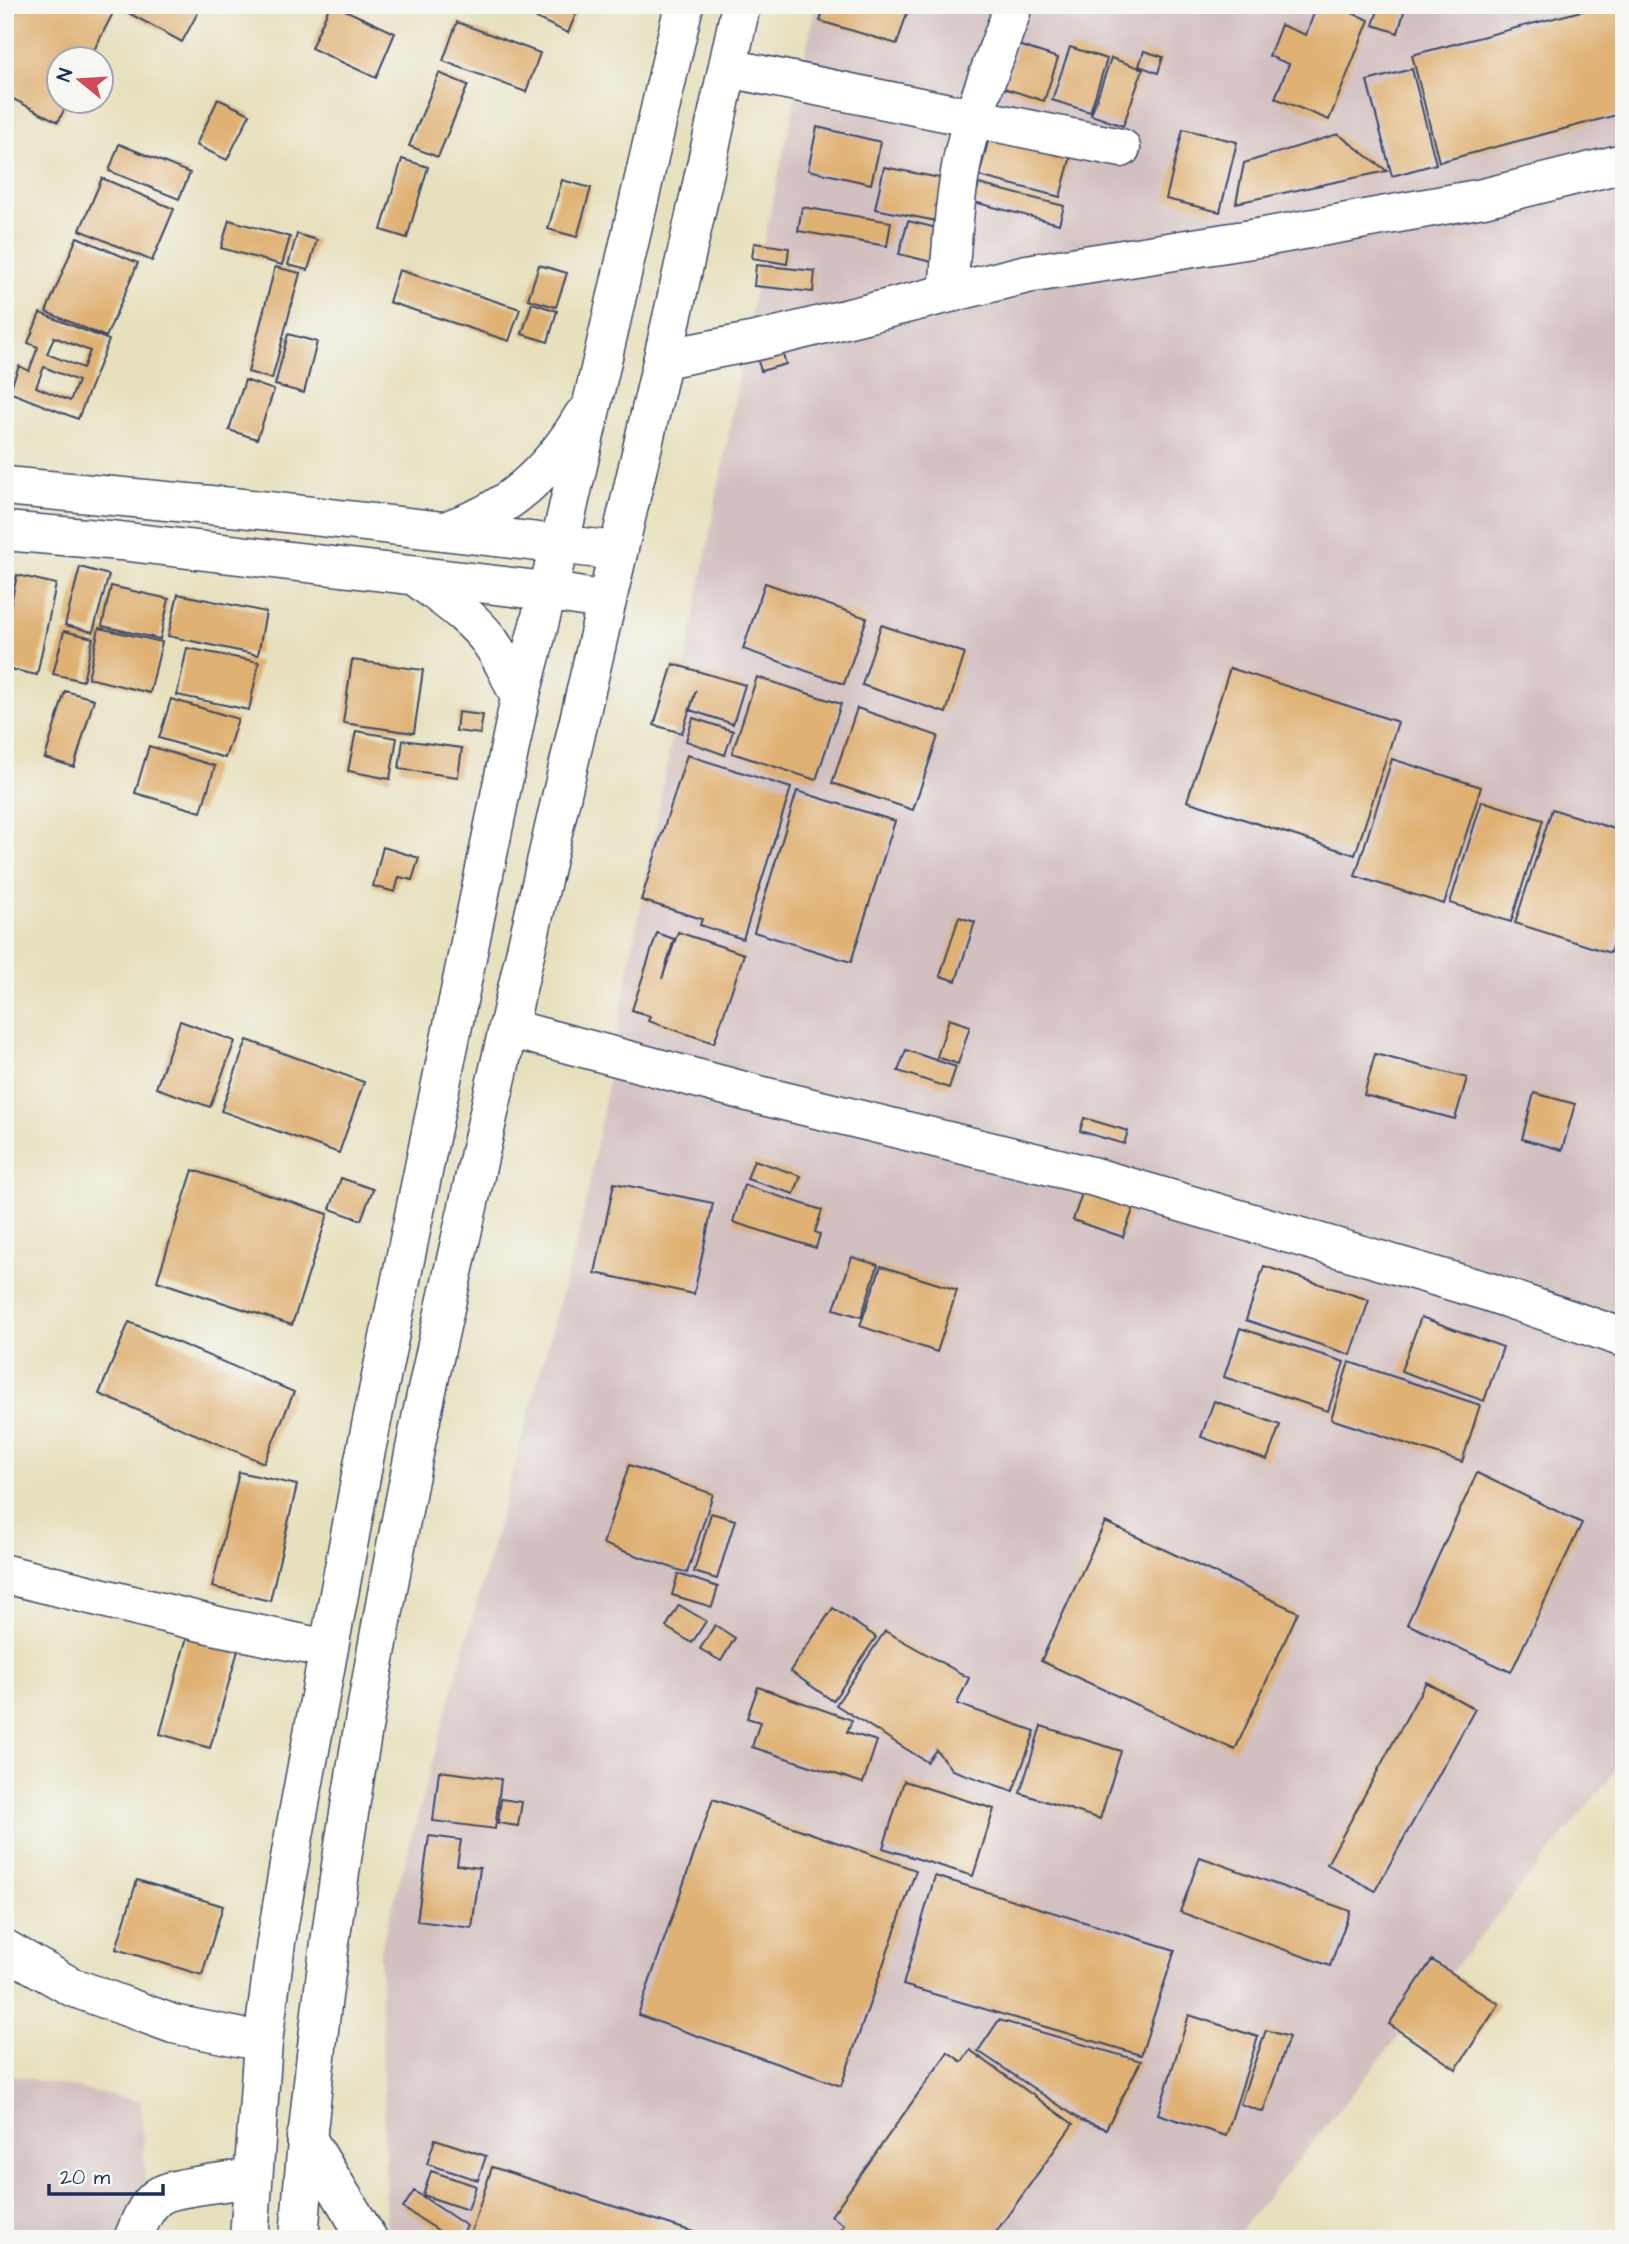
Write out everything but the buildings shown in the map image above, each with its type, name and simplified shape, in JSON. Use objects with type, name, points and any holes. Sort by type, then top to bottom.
[{"type":"main road","points":[[249,2239],[263,2042],[276,1942],[364,1460],[520,698],[594,396],[684,5]]},
{"type":"main road","points":[[299,2239],[306,2137],[330,1949],[374,1658],[412,1462],[492,1097],[663,359],[741,5]]},
{"type":"main road","points":[[948,292],[957,191],[974,118],[1011,13]]},
{"type":"main road","points":[[728,68],[1121,148]]},
{"type":"main road","points":[[663,359],[756,341],[1027,274],[1264,237],[1483,198],[1624,163]]},
{"type":"main road","points":[[446,531],[496,508],[535,478],[567,442],[594,396]]},
{"type":"main road","points":[[5,486],[228,507],[617,551]]},
{"type":"main road","points":[[5,531],[120,541],[546,591],[607,601]]},
{"type":"main road","points":[[415,576],[468,617],[488,639],[504,662],[520,698]]},
{"type":"main road","points":[[508,1028],[776,1099],[1091,1175],[1489,1292],[1624,1338]]},
{"type":"main road","points":[[441,1086],[492,1097]]},
{"type":"main road","points":[[5,1574],[222,1627],[328,1649]]},
{"type":"main road","points":[[5,1949],[72,1987],[173,2024],[263,2042]]},
{"type":"main road","points":[[259,2094],[311,2099]]},
{"type":"main road","points":[[306,2137],[368,2239]]},
{"type":"main road","points":[[133,2239],[146,2210],[160,2195],[252,2178]]},
{"type":"shaded area","points":[[816,5],[1624,5],[1624,1761],[1233,2239],[387,2239],[380,1952],[583,1217],[765,236]]},
{"type":"shaded area","points":[[5,2074],[141,2101],[148,2239],[5,2239]]}]
